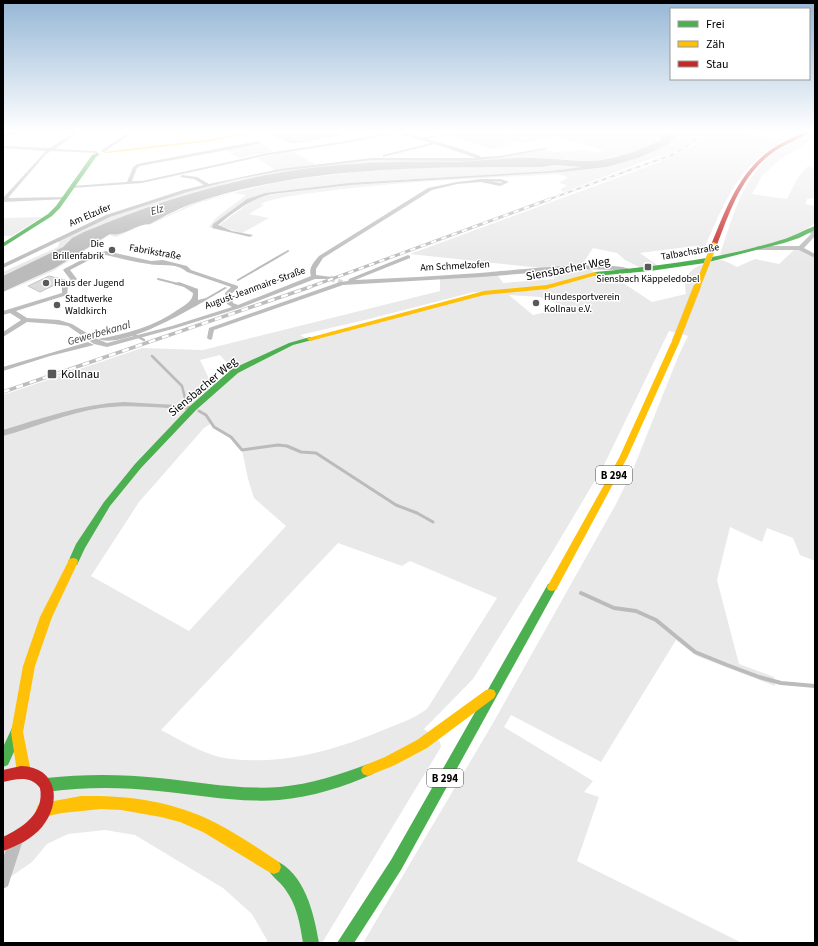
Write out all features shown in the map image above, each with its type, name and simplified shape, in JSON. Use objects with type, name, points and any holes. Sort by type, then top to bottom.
[{"type":"main road","points":[[3,245],[50,215],[65,198],[80,175]]},
{"type":"main road","name":"B 294","points":[[345,943],[396,865],[623,458],[675,343],[729,208],[747,175]]},
{"type":"main road","name":"Talbachstraße","points":[[632,271],[705,261],[797,237],[813,229]]},
{"type":"main road","name":"Siensbacher Weg","points":[[3,761],[17,732],[29,666],[46,617],[80,547],[107,504],[129,476],[193,408],[235,372],[258,359],[291,344],[478,294],[535,289],[564,284],[596,274],[632,271]]},
{"type":"main road","points":[[46,785],[66,782],[111,781],[172,786],[215,792],[268,794],[314,788],[350,778],[390,761],[422,744],[494,690]]},
{"type":"main road","name":"Siensbacher Weg","points":[[17,732],[24,772]]},
{"type":"main road","points":[[3,776],[12,772],[30,772],[40,777],[46,785],[48,796],[40,817],[30,829],[10,841]]},
{"type":"main road","points":[[43,810],[63,804],[105,803],[139,806],[175,814],[198,822],[243,848],[284,875],[297,892],[304,908],[309,926],[311,943]]},
{"type":"street","points":[[3,200],[25,175]]},
{"type":"street","points":[[129,184],[132,175]]},
{"type":"street","points":[[72,187],[129,184],[175,175]]},
{"type":"street","name":"Am Elzufer","points":[[3,266],[108,216],[173,194],[255,175]]},
{"type":"street","points":[[171,176],[195,178],[208,185]]},
{"type":"street","name":"August-Jeanmaire-Straße","points":[[26,320],[47,320],[68,324],[96,342],[107,345],[130,340],[238,307],[314,277],[312,273],[313,267],[322,257],[423,193],[447,184],[484,181]]},
{"type":"street","points":[[3,200],[65,198]]},
{"type":"street","points":[[800,248],[814,234],[813,229]]},
{"type":"street","points":[[758,248],[800,248],[815,256]]},
{"type":"street","name":"Fabrikstraße","points":[[3,313],[66,294],[65,285],[74,279],[66,270],[93,256],[106,253],[151,263],[163,262],[185,267],[190,271],[236,287],[228,293],[228,296],[230,304],[238,307]]},
{"type":"street","name":"Am Schmelzofen","points":[[348,282],[408,257]]},
{"type":"street","name":"Talbachstraße","points":[[563,268],[611,267],[632,271]]},
{"type":"street","name":"Am Schmelzofen","points":[[210,338],[210,329],[342,283],[481,275],[563,268]]},
{"type":"street","points":[[314,277],[330,278]]},
{"type":"street","points":[[3,335],[26,320],[10,310]]},
{"type":"street","points":[[3,432],[50,417],[103,406],[152,405],[193,408]]},
{"type":"street","points":[[3,880],[10,841]]},
{"type":"shaded area","points":[[252,175],[268,175],[238,182],[100,225],[72,238],[63,247],[3,276],[3,272],[58,247],[59,243],[57,239],[92,223],[196,188]]},
{"type":"shaded area","points":[[329,175],[481,175],[348,183],[265,193],[247,199],[213,224],[212,228],[209,227],[216,218],[246,195],[234,193],[198,203],[149,225],[146,224],[150,224],[196,202],[281,181]]},
{"type":"shaded area","points":[[511,175],[539,175],[379,185],[282,197],[260,204],[264,205],[249,214],[269,218],[242,233],[218,226],[253,200],[267,195],[351,185]]},
{"type":"shaded area","points":[[562,175],[608,175],[564,192],[560,190],[567,185],[559,183],[568,177]]},
{"type":"shaded area","points":[[624,175],[742,175],[730,193],[721,210],[704,249],[695,246],[640,253],[657,265],[641,268],[625,260],[617,253],[593,248],[582,265],[588,267],[596,274],[608,273],[652,302],[686,294],[685,287],[687,276],[694,269],[705,264],[720,260],[737,267],[755,259],[779,264],[795,249],[815,256],[815,561],[800,555],[793,538],[767,528],[762,542],[730,527],[717,580],[739,664],[774,677],[775,686],[697,656],[676,640],[601,762],[511,715],[504,727],[593,781],[584,792],[599,797],[577,861],[742,943],[363,943],[493,723],[616,504],[632,472],[678,357],[688,336],[669,331],[603,467],[553,551],[473,679],[424,729],[440,742],[441,747],[322,943],[266,943],[267,940],[252,914],[223,888],[135,835],[105,830],[68,834],[47,844],[32,862],[3,882],[3,395],[142,348],[203,350],[440,291],[440,277],[497,274],[503,283],[555,279],[541,268],[410,254]],"holes":[[[474,292],[484,293],[307,339],[300,335]],[[509,295],[540,297],[568,307],[533,315]],[[220,355],[235,372],[221,384],[210,381],[200,360]],[[212,423],[214,427],[231,437],[242,450],[248,479],[254,498],[286,526],[189,631],[91,576],[139,502],[204,428]],[[338,543],[402,566],[410,561],[497,598],[427,709],[416,716],[365,737],[328,750],[290,758],[251,760],[231,759],[213,755],[195,748],[161,730]]]},
{"type":"shaded area","points":[[753,175],[763,175],[752,194],[787,199],[800,175],[815,175],[815,198],[807,199],[805,204],[815,206],[815,223],[805,230],[783,240],[722,255],[720,254],[737,205]]},
{"type":"shaded area","points":[[42,217],[12,236],[3,236],[3,218]]},
{"type":"shaded area","points":[[142,225],[116,237],[109,235],[53,271],[3,293],[55,268],[110,234],[120,234]]},
{"type":"water","name":"Elz","points":[[267,175],[323,175],[281,181],[239,190],[191,204],[150,224],[139,226],[120,234],[110,234],[55,268],[3,292],[3,276],[63,247],[72,238],[84,232],[149,207],[183,196],[216,186]]},
{"type":"water","points":[[481,175],[511,175],[351,185],[272,194],[250,202],[218,225],[232,231],[253,235],[250,237],[212,228],[213,224],[247,199],[265,193],[348,183]]},
{"type":"water","points":[[179,282],[198,289],[198,300],[206,298],[225,287],[227,288],[182,314],[144,332],[111,341],[98,339],[120,335],[150,325],[170,315],[186,304],[192,298],[193,293],[184,287],[173,284]]},
{"type":"water","points":[[88,342],[94,345],[50,356],[3,371],[3,367]]},
{"type":"building","name":"Haus der Jugend","points":[[49,276],[65,280],[40,292],[28,286]]},
{"type":"waterway","name":"Gewerbekanal","points":[[238,280],[288,251]]},
{"type":"waterway","name":"Gewerbekanal","points":[[158,279],[178,284]]},
{"type":"waterway","points":[[133,334],[144,340]]},
{"type":"waterway","points":[[152,356],[182,386],[185,398]]},
{"type":"waterway","points":[[199,411],[206,415],[214,427],[231,437],[242,450],[278,445],[287,446],[301,452],[316,453],[396,505],[417,513],[433,522]]},
{"type":"waterway","points":[[581,593],[614,608],[636,611],[656,620],[695,652],[727,665],[759,677],[781,683],[815,686]]},
{"type":"tunnel","points":[[330,278],[342,283]]},
{"type":"railway","points":[[547,200],[616,175]]},
{"type":"railway","points":[[307,288],[550,199]]},
{"type":"railway","points":[[3,392],[310,287]]},
{"type":"traffic: fast","points":[[3,245],[50,215],[58,207],[80,175]]},
{"type":"traffic: fast","points":[[595,274],[650,269],[705,261],[782,242],[797,237],[815,228]]},
{"type":"traffic: fast","points":[[73,562],[80,547],[107,504],[138,466],[193,408],[235,371],[291,344],[310,339]]},
{"type":"traffic: fast","points":[[345,943],[396,865],[552,587]]},
{"type":"traffic: fast","points":[[3,761],[17,732]]},
{"type":"traffic: fast","points":[[46,785],[94,781],[125,782],[157,784],[232,793],[267,794],[293,792],[319,787],[344,780],[368,770]]},
{"type":"traffic: fast","points":[[274,867],[283,874],[296,891],[304,911],[311,943]]},
{"type":"traffic: slow","points":[[675,343],[714,245]]},
{"type":"traffic: slow","points":[[310,339],[484,293],[547,287],[595,274]]},
{"type":"traffic: slow","points":[[552,587],[623,458],[675,343]]},
{"type":"traffic: slow","points":[[24,772],[17,732],[29,666],[46,617],[73,562]]},
{"type":"traffic: slow","points":[[368,770],[390,761],[422,744],[490,694]]},
{"type":"traffic: slow","points":[[43,810],[81,803],[101,802],[121,803],[161,810],[180,815],[218,832],[274,867]]},
{"type":"traffic: jam","points":[[714,245],[730,205],[747,175]]},
{"type":"traffic: jam","points":[[3,776],[21,772],[36,776],[42,780],[48,793],[45,808],[37,822],[21,835],[3,844]]},
{"type":"place","name":"Die Brillenfabrik","points":[[112,250]]},
{"type":"place","name":"Siensbach Käppeledobel","points":[[648,267]]},
{"type":"place","name":"Haus der Jugend","points":[[46,283]]},
{"type":"place","name":"Hundesportverein Kollnau e.V.","points":[[536,303]]},
{"type":"place","name":"Stadtwerke Waldkirch","points":[[57,305]]},
{"type":"place","name":"Kollnau","points":[[52,374]]}]
